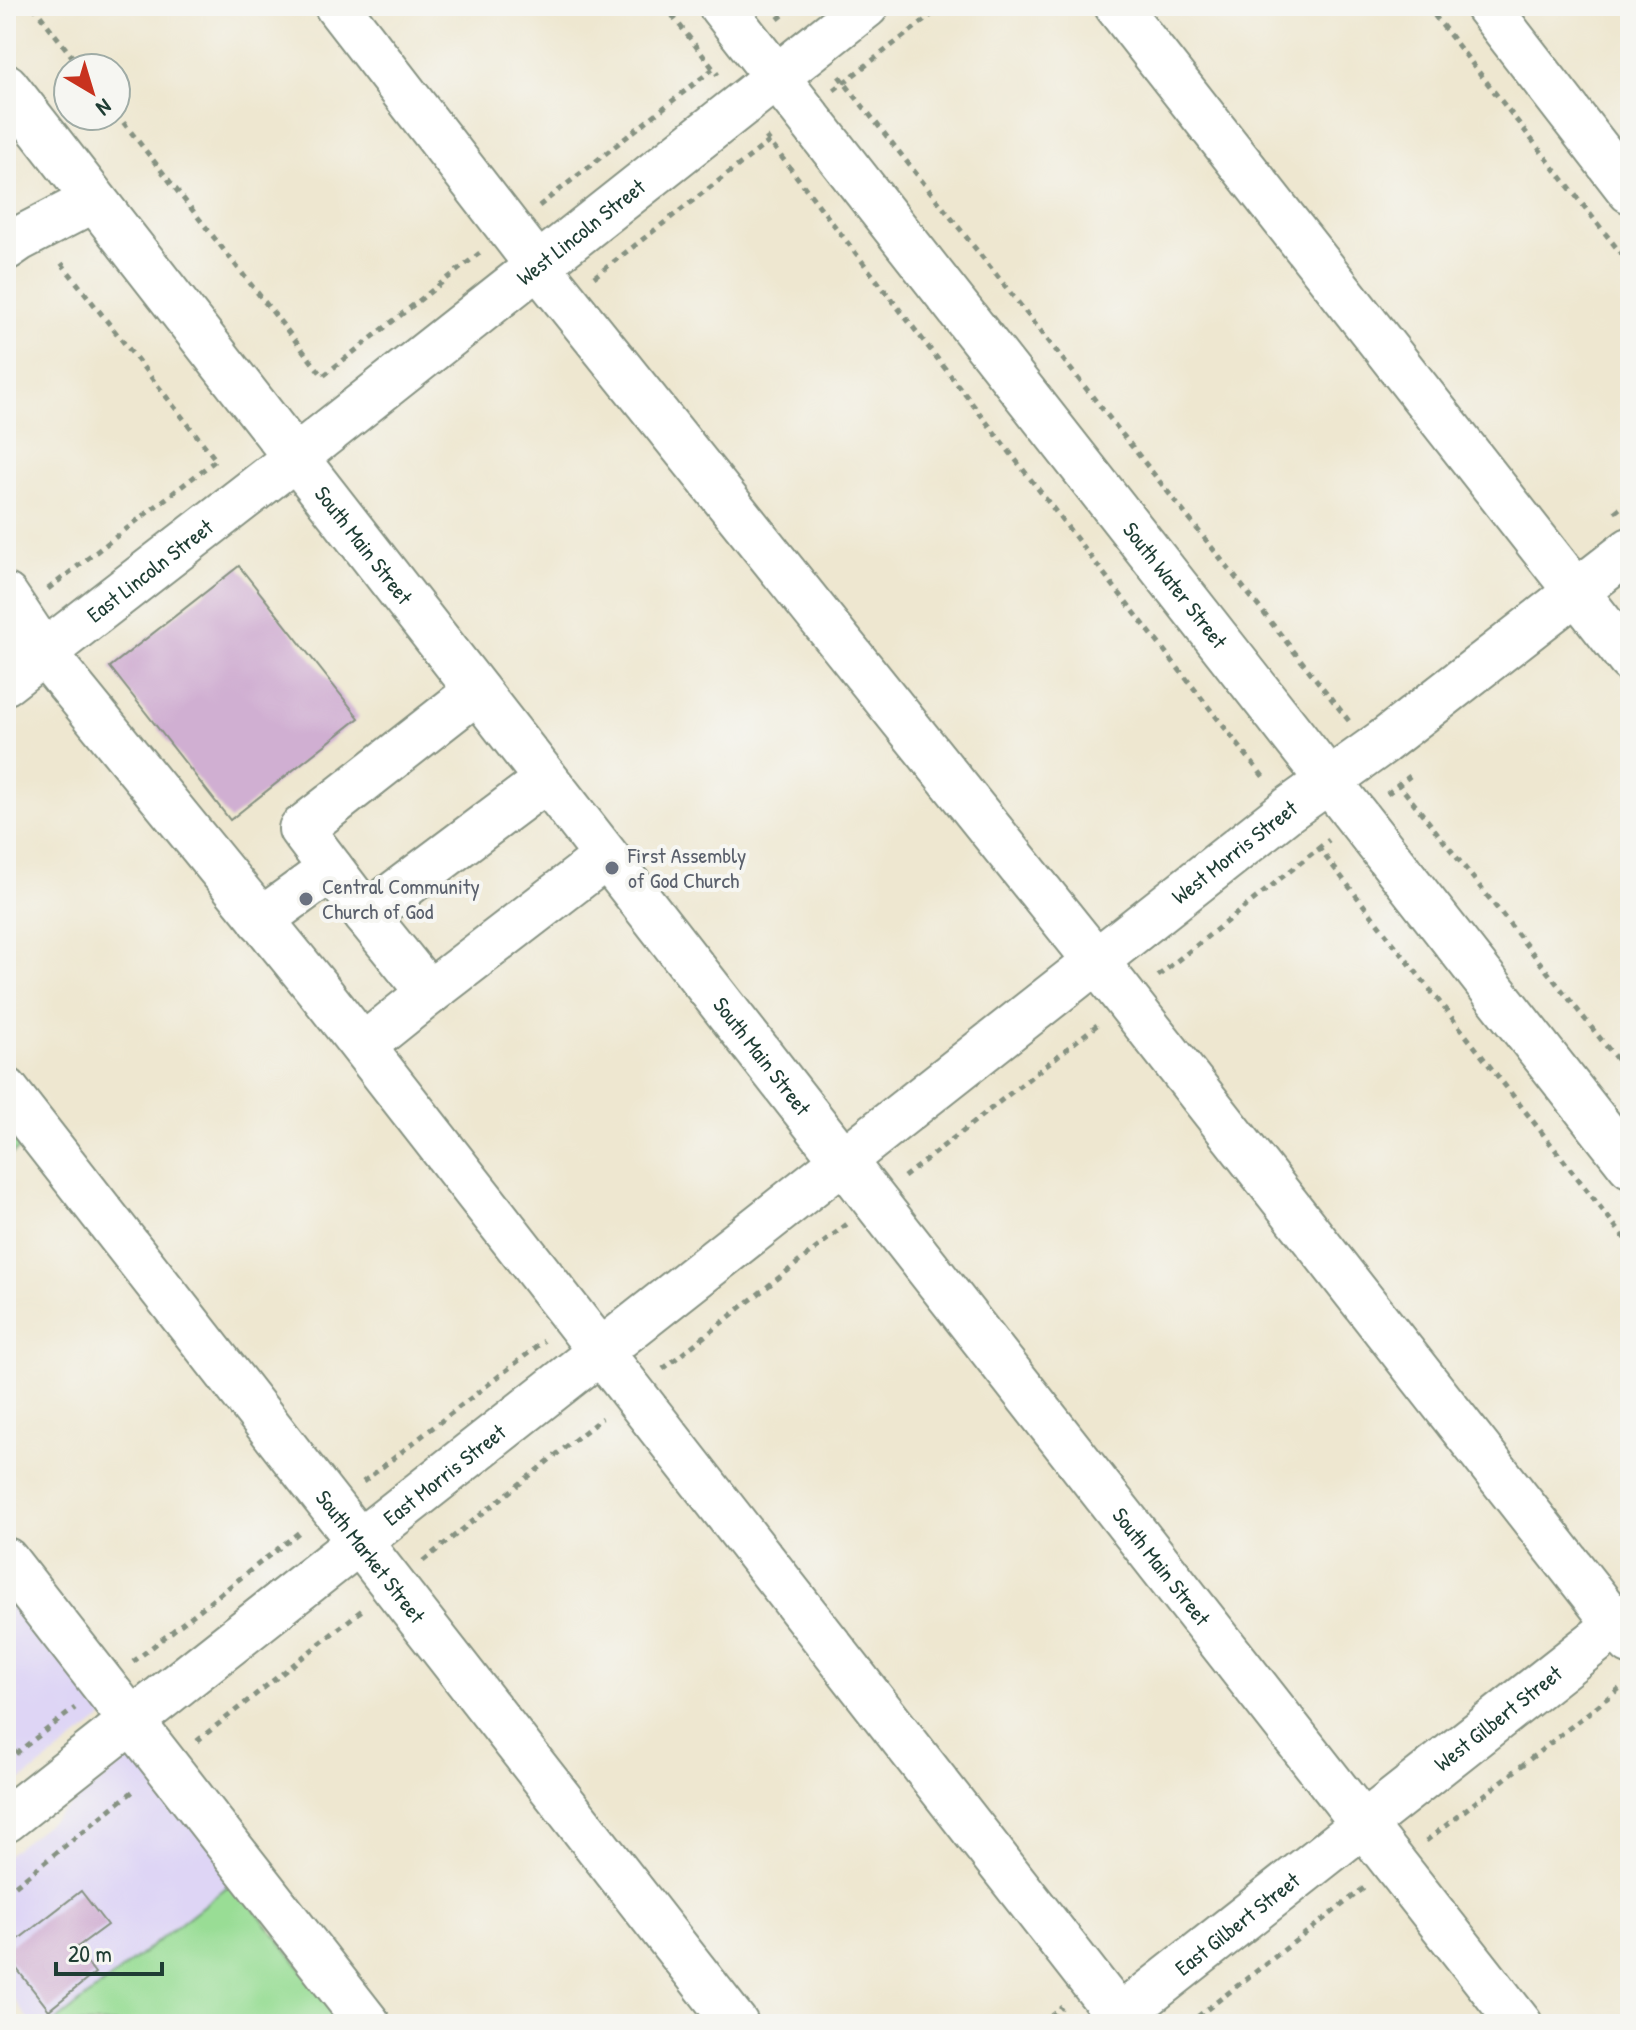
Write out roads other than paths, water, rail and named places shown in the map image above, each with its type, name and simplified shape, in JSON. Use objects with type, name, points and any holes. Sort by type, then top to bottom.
[{"type":"street","points":[[337,6],[538,266],[1626,1627]]},
{"type":"street","name":"South Water Street","points":[[721,6],[1630,1165]]},
{"type":"street","name":"West Lincoln Street","points":[[295,458],[866,6]]},
{"type":"street","points":[[1117,6],[1630,660]]},
{"type":"street","points":[[1487,6],[1630,191]]},
{"type":"street","name":"South Main Street","points":[[12,107],[94,200],[1520,2024]]},
{"type":"street","points":[[17,235],[94,200]]},
{"type":"street","name":"East Lincoln Street","points":[[6,682],[295,458]]},
{"type":"street","name":"West Morris Street","points":[[843,1160],[1289,809],[1372,750],[1630,550]]},
{"type":"street","points":[[12,604],[44,653],[363,1046],[1118,2022]]},
{"type":"street","points":[[429,993],[301,829],[477,691]]},
{"type":"street","points":[[366,915],[546,780]]},
{"type":"street","points":[[363,1046],[606,857]]},
{"type":"street","points":[[261,920],[331,869]]},
{"type":"street","name":"South Market Street","points":[[6,1090],[736,2024]]},
{"type":"street","name":"East Morris Street","points":[[6,1820],[843,1160]]},
{"type":"street","points":[[6,1560],[368,2024]]},
{"type":"street","name":"West Gilbert Street","points":[[1365,1824],[1626,1627]]},
{"type":"street","name":"East Gilbert Street","points":[[1118,2022],[1365,1824]]},
{"type":"place","name":"First Assembly of God Church","points":[[612,868]]},
{"type":"place","name":"Central Community Church of God","points":[[306,899]]}]
